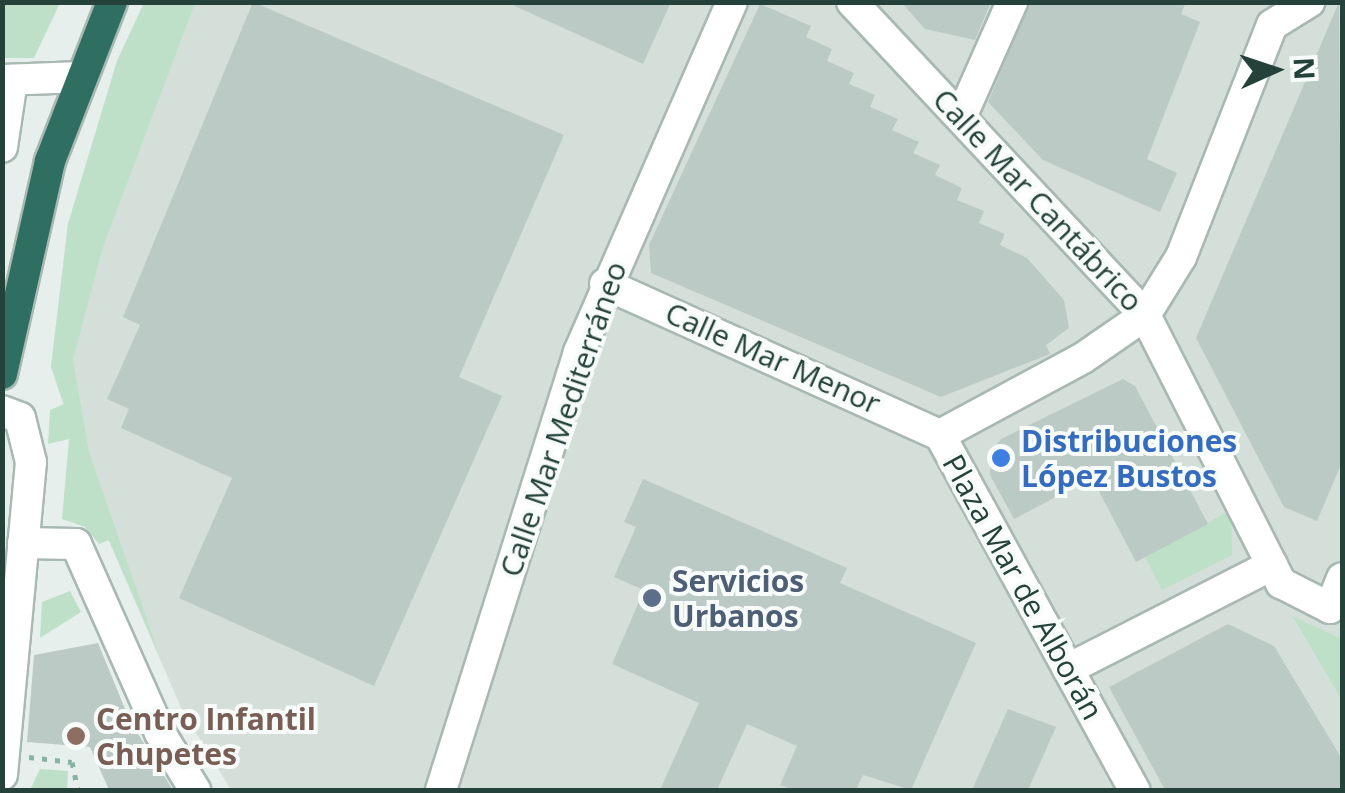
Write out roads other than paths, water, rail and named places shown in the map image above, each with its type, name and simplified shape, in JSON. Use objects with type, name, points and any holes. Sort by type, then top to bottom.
[{"type":"highway","points":[[3,373],[50,160],[112,2]]},
{"type":"street","name":"Calle Mar Mediterráneo","points":[[441,790],[605,284],[732,2]]},
{"type":"street","name":"Calle Mar Cantábrico","points":[[852,2],[1145,315],[1281,583],[1330,608],[1342,578]]},
{"type":"street","points":[[962,116],[1012,2]]},
{"type":"street","points":[[1145,315],[1181,257],[1267,14],[1309,2]]},
{"type":"street","points":[[2,147],[7,80],[82,78]]},
{"type":"street","name":"Calle Mar Menor","points":[[605,284],[940,435]]},
{"type":"street","name":"Plaza Mar de Alborán","points":[[1134,790],[940,435],[1083,358],[1145,315]]},
{"type":"street","points":[[2,410],[20,418],[31,462],[23,543],[13,765]]},
{"type":"street","points":[[23,543],[76,544],[160,732],[195,790]]},
{"type":"street","points":[[1068,670],[1272,565]]},
{"type":"place","name":"Distribuciones López Bustos","points":[[1001,458]]},
{"type":"place","name":"Servicios Urbanos","points":[[652,598]]},
{"type":"place","name":"Centro Infantil Chupetes","points":[[76,736]]}]
